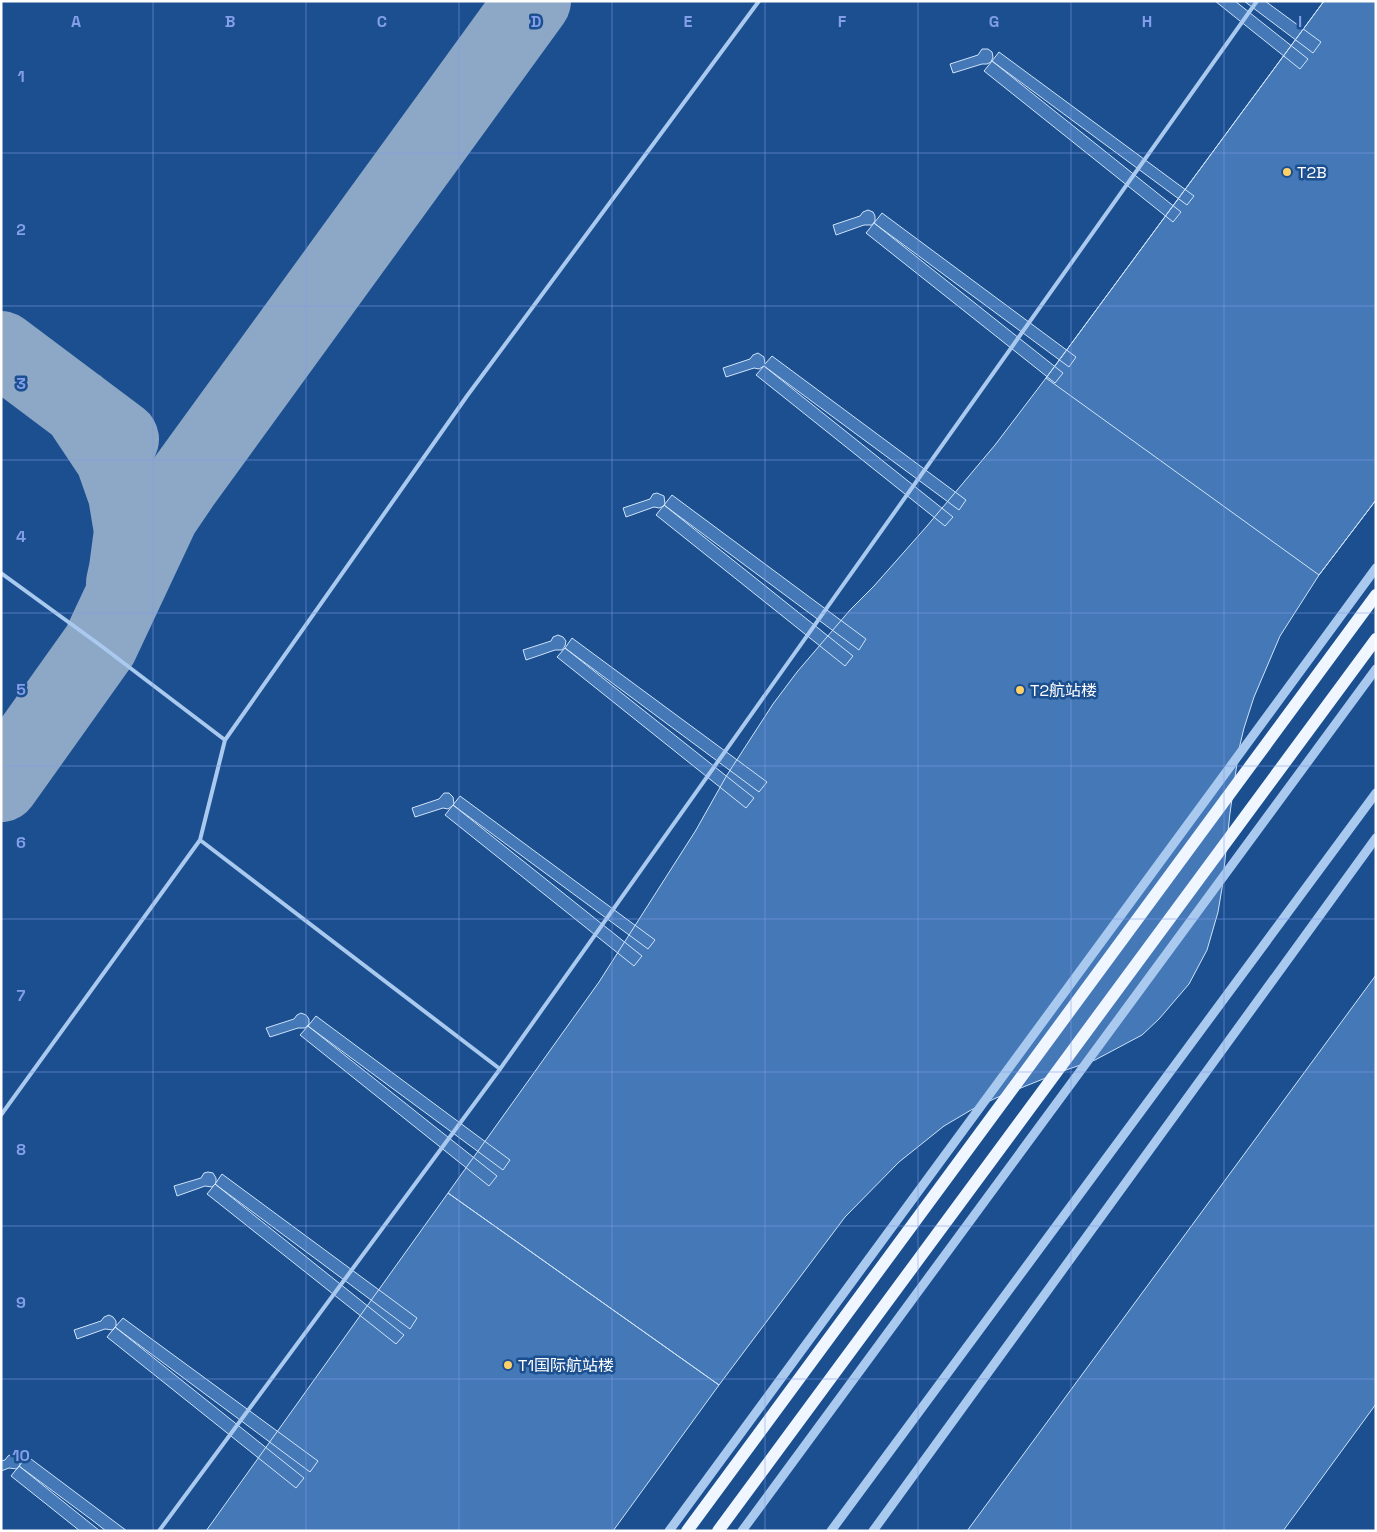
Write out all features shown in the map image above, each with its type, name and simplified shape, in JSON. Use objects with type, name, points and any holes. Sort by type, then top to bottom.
[{"type":"main road","points":[[687,1531],[1376,595]]},
{"type":"main road","points":[[718,1531],[1376,639]]},
{"type":"street","points":[[669,1531],[1376,568]]},
{"type":"street","points":[[742,1531],[1376,669]]},
{"type":"street","points":[[831,1531],[1376,793]]},
{"type":"street","points":[[873,1531],[1376,838]]},
{"type":"lane","points":[[1,1115],[200,840],[225,740],[467,396],[759,1]]},
{"type":"lane","points":[[159,1531],[500,1069],[1257,1]]},
{"type":"lane","points":[[1,573],[225,740]]},
{"type":"lane","points":[[200,840],[500,1069]]},
{"type":"building","points":[[1215,1],[1235,1],[1308,59],[1300,69]]},
{"type":"building","points":[[1244,1],[1265,1],[1321,42],[1313,53]]},
{"type":"building","name":"T2航站楼","points":[[1324,1],[1376,1],[1376,500],[1319,575],[1280,636],[1254,697],[1239,749],[1222,888],[1218,912],[1207,950],[1189,984],[1159,1019],[1142,1035],[1095,1060],[996,1098],[971,1110],[944,1126],[899,1162],[845,1217],[719,1385],[448,1193],[599,982],[696,830],[727,775],[773,704],[797,672],[850,610],[927,526],[995,445]]},
{"type":"building","name":"T2B","points":[[1324,1],[1376,1],[1376,500],[1319,575],[1046,378]]},
{"type":"building","points":[[982,49],[988,49],[992,52],[991,62],[953,73],[950,64],[978,55]]},
{"type":"building","points":[[999,52],[1194,196],[1187,205],[992,61]]},
{"type":"building","points":[[992,61],[1181,212],[1173,222],[984,71]]},
{"type":"building","points":[[868,210],[873,212],[875,216],[875,221],[872,225],[864,225],[836,235],[833,225],[860,216]]},
{"type":"building","points":[[882,213],[1076,357],[1069,367],[874,223]]},
{"type":"building","points":[[874,223],[1063,373],[1055,383],[866,233]]},
{"type":"building","points":[[758,353],[764,357],[765,364],[772,356],[966,500],[959,510],[764,366],[726,377],[723,368],[750,359]]},
{"type":"building","points":[[764,366],[953,517],[945,526],[756,375]]},
{"type":"building","points":[[657,493],[664,496],[664,506],[654,507],[626,517],[623,508],[650,499],[653,494]]},
{"type":"building","points":[[672,495],[866,639],[859,650],[664,505]]},
{"type":"building","points":[[664,505],[853,656],[845,666],[656,515]]},
{"type":"building","points":[[558,635],[566,641],[562,650],[555,650],[526,660],[523,650],[551,641],[553,637]]},
{"type":"building","points":[[572,638],[767,782],[759,792],[565,648]]},
{"type":"building","points":[[565,648],[754,798],[746,808],[557,657]]},
{"type":"building","points":[[444,793],[449,793],[453,797],[454,804],[452,806],[448,809],[443,808],[415,817],[412,808],[439,799]]},
{"type":"building","points":[[460,796],[655,940],[648,949],[453,805]]},
{"type":"building","points":[[453,805],[642,956],[634,966],[445,815]]},
{"type":"building","points":[[1376,975],[1376,1404],[1283,1531],[967,1531]]},
{"type":"building","points":[[301,1013],[309,1019],[309,1024],[305,1028],[298,1028],[270,1037],[266,1028],[294,1019]]},
{"type":"building","points":[[316,1016],[510,1160],[503,1170],[308,1026]]},
{"type":"building","points":[[308,1026],[497,1176],[489,1186],[300,1035]]},
{"type":"building","points":[[204,1173],[213,1173],[216,1178],[216,1183],[212,1187],[205,1186],[177,1196],[174,1186],[201,1178]]},
{"type":"building","points":[[222,1174],[417,1318],[410,1329],[215,1184]]},
{"type":"building","points":[[215,1184],[404,1335],[396,1344],[207,1194]]},
{"type":"building","name":"T1国际航站楼","points":[[448,1193],[719,1385],[613,1531],[206,1531]]},
{"type":"building","points":[[109,1315],[116,1321],[116,1326],[113,1330],[105,1329],[77,1339],[74,1330],[101,1321]]},
{"type":"building","points":[[123,1318],[318,1461],[310,1472],[115,1327]]},
{"type":"building","points":[[115,1327],[304,1478],[296,1488],[107,1337]]},
{"type":"building","points":[[12,1454],[19,1457],[20,1465],[17,1469],[9,1468],[1,1471],[1,1461]]},
{"type":"building","points":[[27,1456],[127,1531],[106,1531],[19,1466]]},
{"type":"building","points":[[19,1466],[100,1531],[80,1531],[11,1476]]},
{"type":"taxiway","points":[[1,784],[100,645],[161,515],[182,484],[533,1]]},
{"type":"taxiway","points":[[1,349],[121,439]]},
{"type":"taxiway","points":[[79,407],[113,458],[126,495],[132,531],[124,583]]},
{"type":"place","name":"T2B","points":[[1287,172]]},
{"type":"place","name":"T2航站楼","points":[[1020,690]]},
{"type":"place","name":"T1国际航站楼","points":[[508,1365]]}]
